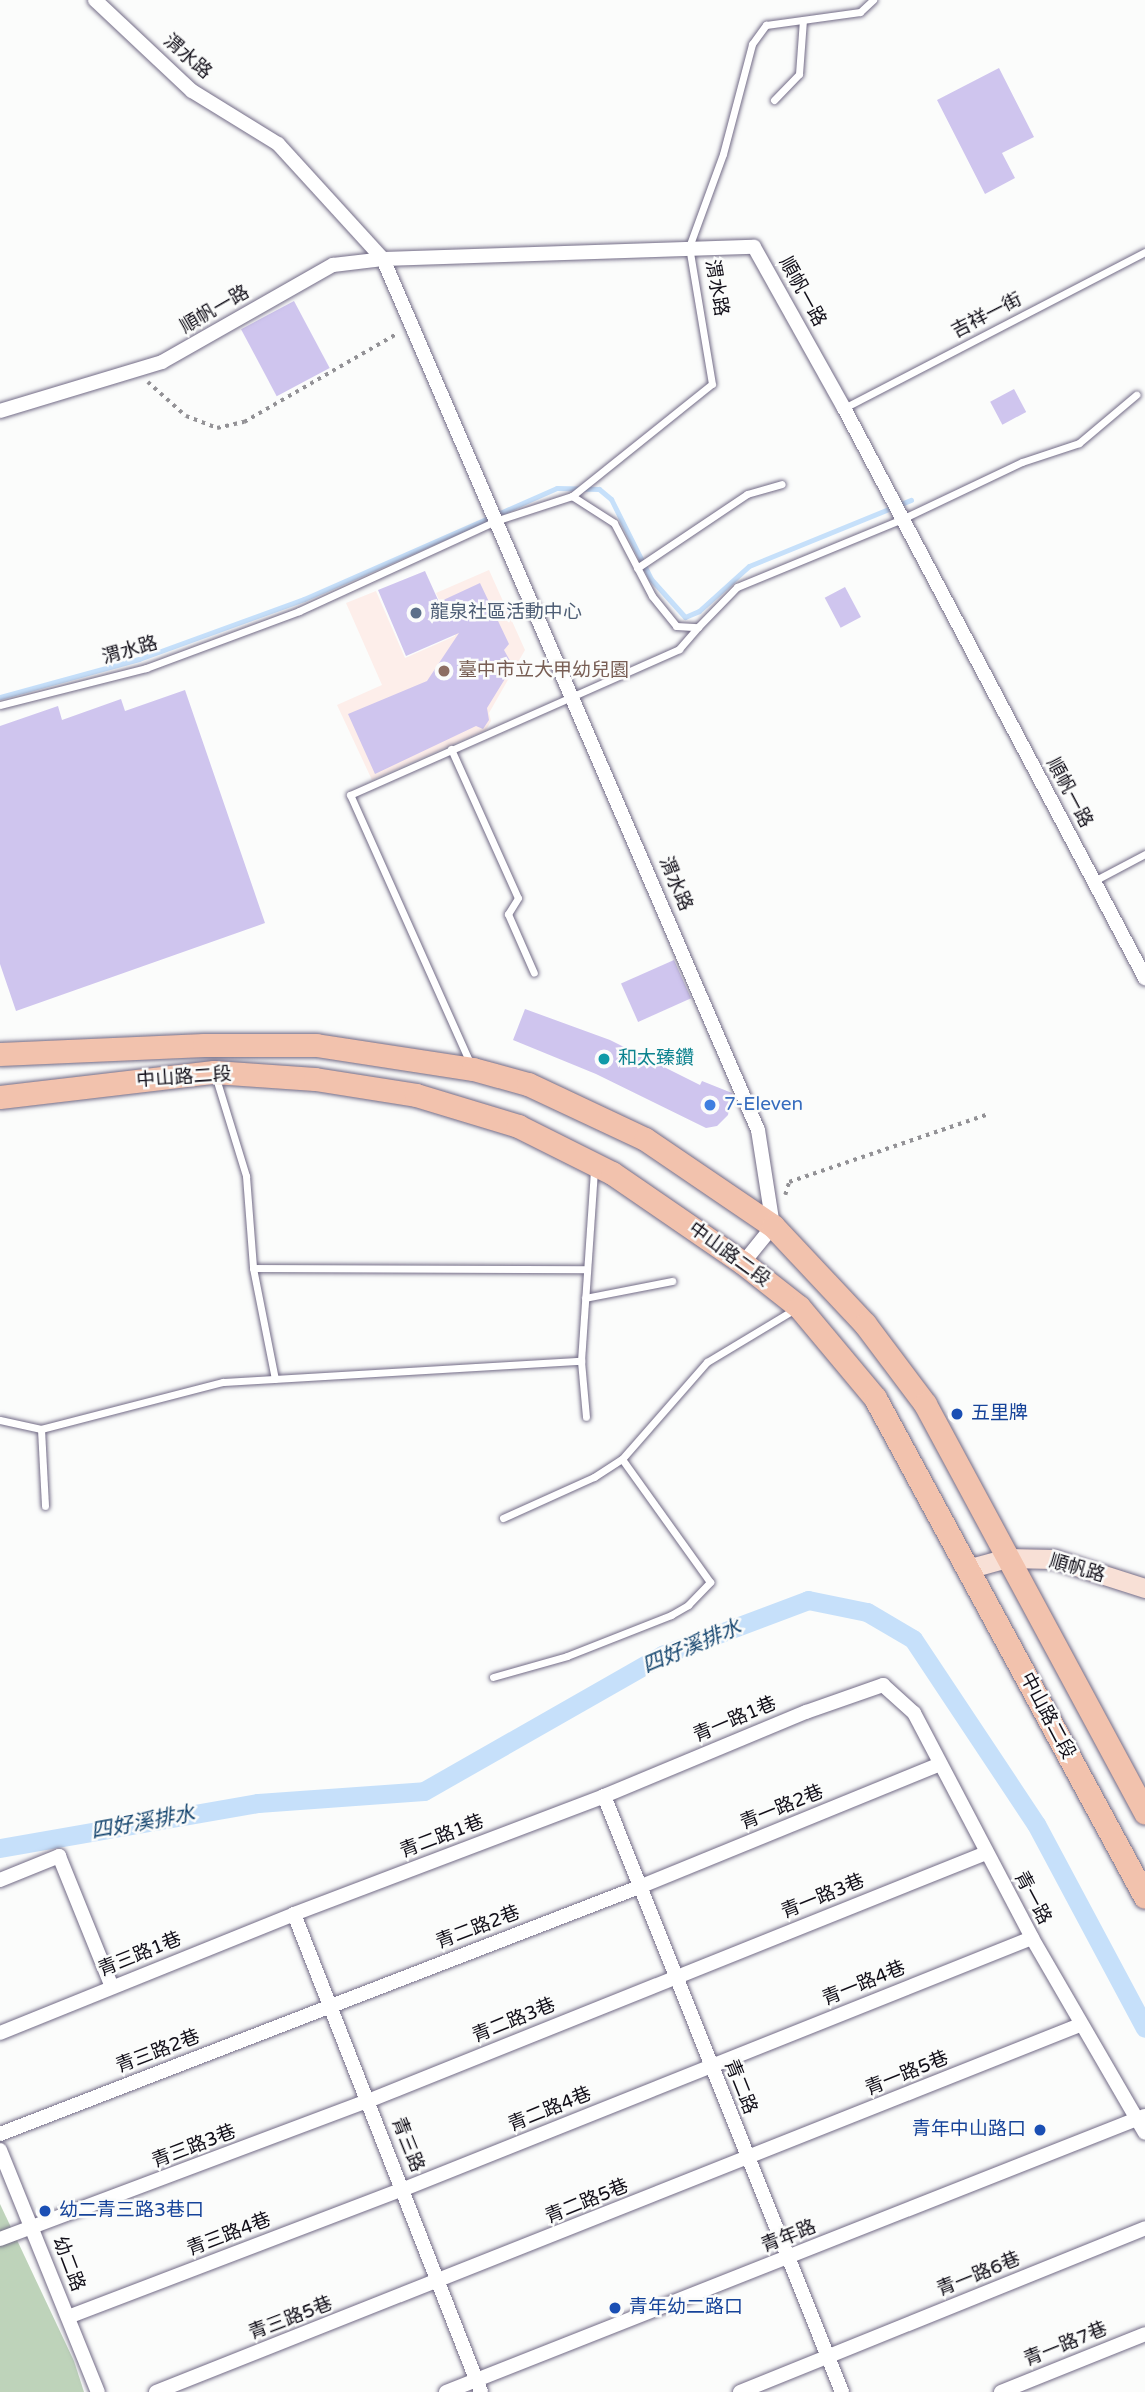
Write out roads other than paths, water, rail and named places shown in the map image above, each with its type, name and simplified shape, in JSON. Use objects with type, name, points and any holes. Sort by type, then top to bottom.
[{"type":"main road","name":"中山路二段","points":[[0,1054],[204,1045],[316,1045],[473,1069],[528,1084],[645,1139],[773,1226],[865,1324],[925,1404],[1145,1812]]},
{"type":"main road","name":"中山路二段","points":[[0,1097],[215,1072],[314,1079],[416,1096],[518,1126],[612,1173],[743,1263],[799,1307],[875,1398],[1145,1897]]},
{"type":"street","name":"渭水路","points":[[95,0],[192,90],[278,145],[383,259],[498,520],[758,1130],[773,1226]]},
{"type":"street","name":"順帆一路","points":[[0,411],[162,362],[333,265],[383,259],[689,247],[754,247],[844,408],[1145,978]]},
{"type":"street","points":[[743,1263],[773,1226]]},
{"type":"street","name":"順帆路","points":[[968,1569],[1007,1558],[1054,1559],[1145,1588]]},
{"type":"street","name":"青一路","points":[[883,1685],[914,1713],[1032,1938],[1080,2025],[1141,2117],[1145,2133]]},
{"type":"street","name":"青一路1巷","points":[[604,1796],[806,1712],[883,1685]]},
{"type":"street","name":"青一路2巷","points":[[639,1887],[940,1764]]},
{"type":"street","name":"青二路","points":[[604,1796],[674,1977],[842,2392]]},
{"type":"street","name":"青二路1巷","points":[[294,1914],[604,1796]]},
{"type":"street","name":"青一路3巷","points":[[674,1977],[986,1853]]},
{"type":"street","points":[[0,1880],[59,1856],[112,1987]]},
{"type":"street","name":"青二路2巷","points":[[330,2006],[639,1887]]},
{"type":"street","name":"青三路1巷","points":[[0,2033],[294,1914]]},
{"type":"street","name":"青三路","points":[[294,1914],[479,2386]]},
{"type":"street","name":"青一路4巷","points":[[711,2066],[1032,1938]]},
{"type":"street","name":"青二路3巷","points":[[368,2101],[674,1977]]},
{"type":"street","name":"青三路2巷","points":[[0,2134],[330,2006]]},
{"type":"street","name":"青一路5巷","points":[[748,2158],[1080,2025]]},
{"type":"street","name":"青二路4巷","points":[[404,2189],[711,2066]]},
{"type":"street","name":"青三路3巷","points":[[0,2239],[368,2101]]},
{"type":"street","name":"青年路","points":[[446,2392],[479,2386],[1141,2117]]},
{"type":"street","name":"幼二路","points":[[0,2150],[98,2392]]},
{"type":"street","name":"青二路5巷","points":[[440,2281],[748,2158]]},
{"type":"street","name":"青三路4巷","points":[[68,2317],[404,2189]]},
{"type":"street","name":"青一路6巷","points":[[740,2392],[1145,2228]]},
{"type":"street","name":"青三路5巷","points":[[156,2392],[440,2281]]},
{"type":"street","name":"青一路7巷","points":[[1000,2392],[1145,2334]]},
{"type":"lane","name":"渭水路","points":[[0,705],[146,668],[299,611],[498,520],[572,496],[712,384],[689,247],[723,154],[752,44],[766,25],[860,12],[873,0]]},
{"type":"lane","points":[[774,100],[799,74],[803,20]]},
{"type":"lane","name":"吉祥一街","points":[[844,408],[1145,252]]},
{"type":"lane","points":[[473,1069],[350,795],[679,649],[737,587],[902,519],[1022,462],[1079,443],[1136,395]]},
{"type":"lane","points":[[637,568],[747,494],[782,484]]},
{"type":"lane","points":[[572,496],[614,523],[652,596],[676,625],[698,627]]},
{"type":"lane","points":[[451,750],[518,898],[508,914],[534,973]]},
{"type":"lane","points":[[1094,881],[1145,854]]},
{"type":"lane","points":[[215,1072],[246,1176],[253,1268],[275,1379]]},
{"type":"lane","points":[[586,1417],[581,1361],[595,1165]]},
{"type":"lane","points":[[253,1268],[587,1269]]},
{"type":"lane","points":[[585,1298],[672,1281]]},
{"type":"lane","points":[[503,1518],[594,1477],[622,1460],[707,1362],[799,1307]]},
{"type":"lane","points":[[0,1420],[41,1429],[223,1382],[581,1361]]},
{"type":"lane","points":[[41,1429],[46,1506]]},
{"type":"lane","points":[[492,1677],[567,1656],[671,1615],[688,1605],[710,1582],[622,1460]]},
{"type":"waterway","points":[[0,697],[139,659],[304,599],[557,488],[599,489],[611,499],[651,579],[685,617],[699,611],[749,566],[911,500]]},
{"type":"waterway","name":"四好溪排水","points":[[0,1848],[258,1803],[424,1791],[662,1655],[808,1600],[867,1612],[913,1639],[1036,1824],[1145,2028]]},
{"type":"place","name":"龍泉社區活動中心","points":[[416,613]]},
{"type":"place","name":"臺中市立大甲幼兒園","points":[[444,671]]},
{"type":"place","name":"和太臻鑽","points":[[604,1059]]},
{"type":"place","name":"7-Eleven","points":[[710,1105]]},
{"type":"place","name":"五里牌","points":[[957,1414]]},
{"type":"place","name":"青年中山路口","points":[[1040,2130]]},
{"type":"place","name":"幼二青三路3巷口","points":[[45,2211]]},
{"type":"place","name":"青年幼二路口","points":[[615,2308]]}]
